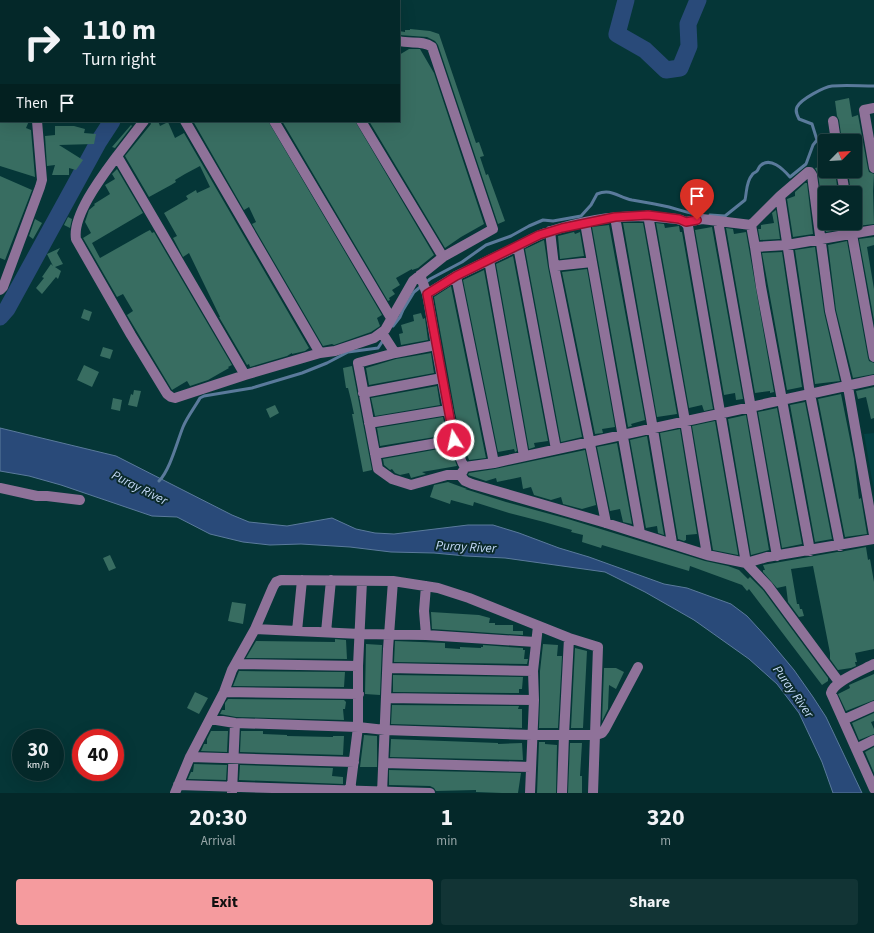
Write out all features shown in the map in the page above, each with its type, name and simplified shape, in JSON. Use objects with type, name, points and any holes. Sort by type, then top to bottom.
[{"type":"street","points":[[400,41],[407,43],[426,43],[432,47],[493,229],[443,257],[424,284],[454,440],[462,464],[464,481],[606,522],[707,555],[746,563],[874,539]]},
{"type":"street","points":[[869,109],[874,168]]},
{"type":"street","points":[[832,121],[835,134]]},
{"type":"street","points":[[0,290],[3,287],[42,180],[37,122]]},
{"type":"street","points":[[143,122],[94,188],[79,216],[75,233],[76,239],[130,335],[167,394],[176,398],[245,375],[320,353],[335,352],[372,340],[436,346]]},
{"type":"street","points":[[186,122],[320,353]]},
{"type":"street","points":[[275,122],[391,318]]},
{"type":"street","points":[[362,122],[443,257]]},
{"type":"street","points":[[117,156],[245,375]]},
{"type":"street","points":[[751,225],[780,196],[808,172],[810,172],[812,175],[830,311],[848,387],[874,535]]},
{"type":"street","points":[[780,196],[810,394],[840,546]]},
{"type":"street","points":[[388,342],[385,330],[413,281],[424,284],[456,276],[550,231],[615,217],[648,215],[679,219],[686,222],[702,219],[751,225]]},
{"type":"street","points":[[648,215],[686,421],[707,555]]},
{"type":"street","points":[[615,217],[653,428],[672,544]]},
{"type":"street","points":[[718,221],[777,556]]},
{"type":"street","points":[[686,222],[688,226],[746,563],[768,586],[839,682]]},
{"type":"street","points":[[585,223],[640,534]]},
{"type":"street","points":[[751,225],[756,246],[761,287],[810,550]]},
{"type":"street","points":[[851,230],[874,357]]},
{"type":"street","points":[[756,246],[787,245],[874,230]]},
{"type":"street","points":[[550,231],[554,266],[606,522]]},
{"type":"street","points":[[518,246],[556,449]]},
{"type":"street","points":[[489,260],[524,456]]},
{"type":"street","points":[[554,266],[592,262]]},
{"type":"street","points":[[456,276],[494,463]]},
{"type":"street","points":[[388,342],[358,363],[378,469],[392,478],[409,484],[524,456],[720,413],[848,387],[874,380]]},
{"type":"street","points":[[363,393],[442,378]]},
{"type":"street","points":[[369,423],[448,410]]},
{"type":"street","points":[[375,454],[454,440]]},
{"type":"street","points":[[0,488],[37,496],[80,500]]},
{"type":"street","points":[[430,793],[350,790],[176,789],[190,757],[255,629],[276,582],[281,580],[393,581],[426,586],[469,598],[538,626],[598,647],[593,793]]},
{"type":"street","points":[[297,631],[302,580]]},
{"type":"street","points":[[326,632],[331,580]]},
{"type":"street","points":[[350,790],[358,727],[358,666],[362,581]]},
{"type":"street","points":[[382,792],[393,581]]},
{"type":"street","points":[[426,586],[424,611],[426,635]]},
{"type":"street","points":[[530,793],[534,700],[533,671],[538,626]]},
{"type":"street","points":[[255,629],[360,634],[426,635],[536,642]]},
{"type":"street","points":[[562,793],[570,638]]},
{"type":"street","points":[[236,664],[358,666]]},
{"type":"street","points":[[874,664],[839,682],[832,688],[831,693],[856,749],[871,776],[874,789]]},
{"type":"street","points":[[210,719],[235,723],[358,727],[385,730],[532,735],[596,735],[605,729],[638,667]]},
{"type":"street","points":[[388,668],[533,671]]},
{"type":"street","points":[[224,692],[359,694]]},
{"type":"street","points":[[386,698],[534,700]]},
{"type":"street","points":[[843,720],[874,706]]},
{"type":"street","points":[[232,790],[235,723]]},
{"type":"street","points":[[856,749],[874,740]]},
{"type":"street","points":[[190,757],[354,762]]},
{"type":"street","points":[[384,763],[531,767]]},
{"type":"shaded area","points":[[874,433],[874,491],[864,434]]},
{"type":"water","name":"Puray River","points":[[0,428],[116,456],[232,515],[249,522],[287,526],[332,518],[356,529],[375,533],[394,534],[468,525],[493,525],[664,584],[687,588],[731,604],[747,616],[769,640],[794,670],[813,697],[826,717],[862,793],[833,793],[822,762],[799,713],[777,684],[749,659],[694,620],[645,592],[605,572],[505,558],[434,553],[391,552],[350,547],[301,544],[270,545],[243,542],[210,534],[177,517],[152,516],[61,485],[29,476],[0,471]]},
{"type":"building","points":[[405,30],[430,31],[439,34],[476,143],[479,142],[484,156],[480,157],[486,175],[488,174],[505,221],[498,224],[438,45],[435,41],[427,37],[400,35],[400,31],[405,32]]},
{"type":"building","points":[[409,49],[420,49],[434,73],[484,224],[445,248],[370,122],[400,122],[400,54]]},
{"type":"building","points":[[849,98],[852,117],[858,115],[862,134],[841,134],[835,101]]},
{"type":"building","points":[[0,122],[29,122],[26,128],[31,130],[35,177],[0,166]]},
{"type":"building","points":[[150,122],[158,122],[160,126],[168,122],[175,138],[184,133],[309,348],[305,351],[292,353],[287,356],[250,367],[249,364],[247,365],[219,317],[189,253],[183,257],[173,238],[177,236],[164,213],[188,199],[186,196],[196,190],[197,193],[210,187],[200,166],[175,180],[176,182],[149,197],[125,156],[151,124]]},
{"type":"building","points":[[194,122],[269,122],[382,315],[377,318],[380,326],[371,332],[334,345],[323,346],[252,224],[256,222],[249,207],[244,210]]},
{"type":"building","points":[[283,122],[356,122],[434,255],[418,268],[412,269],[396,278],[400,285],[392,290],[395,294],[389,298],[390,300],[388,301]]},
{"type":"building","points":[[131,125],[132,126],[115,148],[112,147]]},
{"type":"building","points":[[55,126],[74,126],[85,129],[84,133],[96,134],[94,144],[59,145],[83,160],[76,170],[69,168],[69,175],[52,175],[55,165],[47,166],[45,136],[55,135]]},
{"type":"building","points":[[862,137],[868,169],[869,172],[874,174],[874,224],[862,225],[862,186],[850,186],[849,178],[862,178]]},
{"type":"building","points":[[117,169],[143,213],[92,243],[100,258],[150,230],[152,233],[154,232],[232,365],[208,380],[190,386],[187,381],[172,390],[127,315],[133,311],[123,294],[117,297],[83,238],[91,233],[85,222],[89,210],[95,205],[94,204],[110,194],[105,185],[115,179],[112,174]]},
{"type":"building","points":[[0,176],[32,190],[5,260],[0,258]]},
{"type":"building","points":[[819,178],[836,178],[837,186],[820,186]]},
{"type":"building","points":[[807,183],[813,234],[793,237],[787,199],[795,196],[795,192]]},
{"type":"building","points":[[776,210],[780,239],[760,240],[758,229],[761,229],[761,225],[774,223],[772,213]]},
{"type":"building","points":[[68,217],[72,219],[70,228],[64,225]]},
{"type":"building","points":[[35,219],[42,223],[33,239],[29,236]]},
{"type":"building","points":[[623,223],[643,223],[677,414],[657,417]]},
{"type":"building","points":[[656,223],[664,224],[665,228],[679,226],[680,232],[682,232],[713,409],[704,411],[702,405],[689,408]]},
{"type":"building","points":[[609,225],[645,420],[631,424],[632,426],[628,427],[592,227]]},
{"type":"building","points":[[712,227],[743,399],[736,400],[735,393],[724,395],[695,230]]},
{"type":"building","points":[[726,228],[733,229],[734,234],[746,232],[774,392],[770,393],[770,391],[755,393]]},
{"type":"building","points":[[826,230],[838,230],[826,232]]},
{"type":"building","points":[[574,232],[575,234],[580,232],[584,256],[560,259],[558,236]]},
{"type":"building","points":[[874,237],[874,245],[867,247],[874,289],[874,320],[859,239]]},
{"type":"building","points":[[544,240],[582,437],[561,442],[525,249]]},
{"type":"building","points":[[847,241],[868,358],[869,361],[874,363],[874,374],[853,378],[836,310],[828,245]]},
{"type":"building","points":[[815,247],[824,312],[840,381],[815,384],[795,250]]},
{"type":"building","points":[[60,248],[57,253],[63,264],[55,267],[61,271],[58,279],[56,277],[42,294],[36,288],[44,278],[42,277],[51,264],[53,266],[47,254]]},
{"type":"building","points":[[782,252],[802,387],[787,390],[762,253]]},
{"type":"building","points":[[513,256],[548,441],[534,443],[535,447],[529,449],[496,264]]},
{"type":"building","points":[[587,269],[615,427],[602,429],[603,433],[595,434],[562,272]]},
{"type":"building","points":[[484,270],[517,451],[515,452],[514,449],[498,452],[463,280]]},
{"type":"building","points":[[451,286],[486,458],[469,460],[461,438],[455,413],[434,297]]},
{"type":"building","points":[[84,309],[92,312],[89,321],[81,318]]},
{"type":"building","points":[[421,313],[423,319],[425,318],[428,340],[401,345],[399,334],[403,333],[401,325],[414,321],[413,315]]},
{"type":"building","points":[[103,347],[113,350],[110,359],[100,356]]},
{"type":"building","points":[[431,353],[434,373],[369,385],[366,368],[396,359]]},
{"type":"building","points":[[84,365],[99,372],[92,387],[77,380]]},
{"type":"building","points":[[352,366],[372,470],[363,472],[352,414],[354,414],[348,388],[346,388],[343,368]]},
{"type":"building","points":[[437,386],[440,405],[375,416],[371,398]]},
{"type":"building","points":[[874,387],[874,418],[871,419],[866,397],[858,399],[856,391]]},
{"type":"building","points":[[134,390],[141,391],[137,407],[128,405],[131,394],[133,395]]},
{"type":"building","points":[[841,394],[854,459],[859,499],[861,498],[867,534],[845,537],[818,399]]},
{"type":"building","points":[[113,398],[122,400],[120,411],[111,409]]},
{"type":"building","points":[[805,402],[832,539],[815,542],[790,405]]},
{"type":"building","points":[[275,405],[279,413],[270,418],[266,409]]},
{"type":"building","points":[[777,408],[802,544],[782,548],[758,412]]},
{"type":"building","points":[[746,415],[769,550],[751,555],[728,419]]},
{"type":"building","points":[[443,417],[447,435],[380,446],[377,428]]},
{"type":"building","points":[[715,421],[738,555],[713,550],[692,426]]},
{"type":"building","points":[[680,429],[697,534],[686,535],[686,540],[684,541],[678,539],[660,433]]},
{"type":"building","points":[[647,436],[664,535],[658,533],[657,526],[646,528],[630,440]]},
{"type":"building","points":[[617,443],[632,524],[623,522],[620,509],[610,511],[597,447]]},
{"type":"building","points":[[450,447],[457,466],[422,472],[426,474],[411,478],[409,473],[400,475],[384,465],[383,459]]},
{"type":"building","points":[[585,450],[596,505],[582,509],[563,504],[561,497],[551,500],[534,495],[531,487],[523,489],[521,477],[497,482],[496,478],[486,481],[468,475],[469,473]]},
{"type":"building","points":[[448,482],[506,502],[739,570],[748,579],[750,577],[763,590],[828,678],[828,681],[822,685],[749,589],[747,591],[742,585],[690,566],[689,571],[602,545],[601,548],[582,542],[583,535],[571,532],[572,530],[474,502],[473,506],[451,500],[450,504],[430,497],[434,485]]},
{"type":"building","points":[[866,547],[868,560],[870,559],[874,582],[874,649],[855,653],[857,662],[855,662],[856,666],[838,670],[830,659],[813,566],[791,569],[797,604],[799,604],[800,609],[802,609],[804,616],[799,617],[788,602],[786,586],[777,588],[763,572],[763,570],[765,570],[763,565]]},
{"type":"building","points":[[110,555],[116,568],[109,571],[103,558]]},
{"type":"building","points":[[232,602],[246,604],[243,624],[228,621]]},
{"type":"building","points":[[431,612],[479,615],[490,618],[489,623],[495,623],[495,625],[513,625],[513,631],[523,631],[523,635],[432,629]]},
{"type":"building","points":[[335,639],[346,640],[347,659],[246,658],[256,641],[335,642]]},
{"type":"building","points":[[395,641],[445,643],[445,648],[460,649],[460,647],[481,648],[483,645],[523,648],[523,650],[525,650],[524,659],[528,659],[527,664],[394,662]]},
{"type":"building","points":[[366,644],[382,645],[380,695],[365,694]]},
{"type":"building","points":[[543,644],[558,645],[557,656],[562,656],[558,728],[539,728],[540,671]]},
{"type":"building","points":[[575,648],[587,651],[583,728],[571,728]]},
{"type":"building","points":[[604,668],[616,668],[624,672],[616,689],[609,685],[608,709],[602,721]]},
{"type":"building","points":[[239,671],[345,672],[344,687],[233,686]]},
{"type":"building","points":[[874,674],[874,700],[846,711],[838,694],[850,688],[849,685]]},
{"type":"building","points":[[393,675],[523,677],[522,689],[519,689],[519,693],[393,692]]},
{"type":"building","points":[[195,692],[208,698],[199,714],[187,708]]},
{"type":"building","points":[[228,699],[344,700],[346,702],[345,709],[343,709],[344,720],[236,717],[220,714],[222,710],[225,710],[225,703]]},
{"type":"building","points":[[392,705],[519,706],[518,709],[522,709],[522,728],[391,724]]},
{"type":"building","points":[[874,713],[874,721],[871,722],[874,729],[874,734],[859,740],[852,723]]},
{"type":"building","points":[[211,731],[228,731],[227,752],[201,751],[204,744],[207,744],[207,739]]},
{"type":"building","points":[[241,731],[263,731],[263,734],[287,736],[344,736],[343,755],[240,752]]},
{"type":"building","points":[[364,735],[377,736],[377,767],[360,767]]},
{"type":"building","points":[[391,739],[498,744],[522,743],[523,760],[390,757]]},
{"type":"building","points":[[539,742],[557,745],[556,793],[537,793]]},
{"type":"building","points":[[570,743],[582,743],[580,776],[582,776],[582,793],[568,793]]},
{"type":"building","points":[[874,747],[874,773],[865,752]]},
{"type":"building","points":[[194,764],[227,765],[226,780],[188,779],[191,772],[193,772]]},
{"type":"building","points":[[240,765],[333,768],[332,776],[343,777],[343,784],[239,780]]},
{"type":"building","points":[[389,770],[521,773],[518,793],[502,793],[476,792],[476,790],[436,791],[430,786],[389,785]]},
{"type":"waterway","points":[[626,0],[617,34],[645,50],[666,70],[680,68],[689,46],[688,24],[698,0]]},
{"type":"waterway","points":[[710,215],[725,216],[745,200],[750,178],[764,163],[768,162],[776,165],[784,170],[790,177],[806,164],[813,145],[817,140],[812,124],[799,119],[797,114],[797,107],[803,100],[818,91],[832,86],[874,86]]},
{"type":"waterway","points":[[0,317],[7,309],[99,141],[111,122]]},
{"type":"waterway","points":[[393,326],[400,317],[414,292],[430,279],[462,262],[486,245],[511,236],[543,220],[553,221],[581,216],[591,205],[597,194],[602,192],[611,192],[627,199],[702,215]]},
{"type":"waterway","name":"Puray River","points":[[159,481],[167,470],[185,423],[200,398],[204,396],[252,388],[302,373],[327,363],[348,352],[378,348],[384,339]]},
{"type":"route","points":[[454,440],[427,294],[456,276],[539,235],[571,225],[615,217],[648,215],[679,219],[686,222],[697,220]]}]
